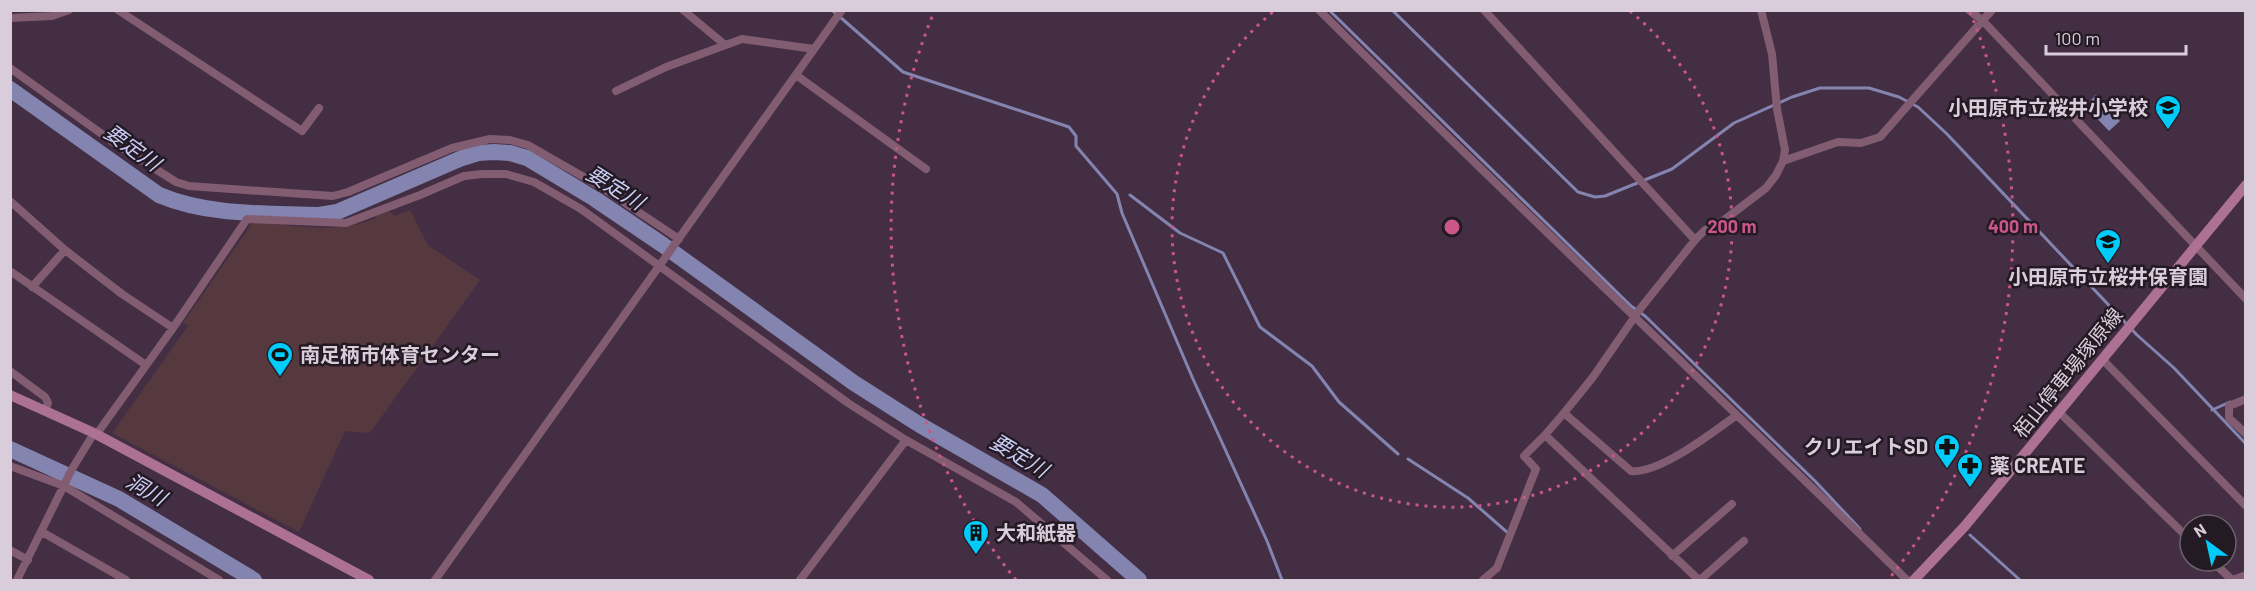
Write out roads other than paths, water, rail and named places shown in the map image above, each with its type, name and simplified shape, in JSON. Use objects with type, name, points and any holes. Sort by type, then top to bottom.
[{"type":"main road","name":"栢山停車場塚原線","points":[[1914,580],[1965,526],[2246,185]]},
{"type":"main road","points":[[10,395],[95,434],[369,580]]},
{"type":"street","points":[[10,18],[52,16],[69,10]]},
{"type":"street","points":[[118,10],[302,131],[319,108]]},
{"type":"street","points":[[683,10],[724,44]]},
{"type":"street","points":[[435,580],[842,10]]},
{"type":"street","points":[[1319,10],[1636,314],[1907,580]]},
{"type":"street","points":[[1484,10],[1695,240]]},
{"type":"street","points":[[1483,580],[1497,568],[1536,469],[1524,456],[1545,435],[1593,377],[1636,314],[1695,240],[1705,230],[1740,209],[1766,188],[1783,161],[1785,150],[1777,109],[1772,54],[1761,10]]},
{"type":"street","points":[[1969,10],[1983,21],[2246,299]]},
{"type":"street","points":[[1783,161],[1838,142],[1861,143],[1880,137],[1992,10]]},
{"type":"street","points":[[616,90],[666,67],[742,39],[814,49]]},
{"type":"street","points":[[10,68],[158,171],[176,182],[189,186],[333,196],[348,192],[452,148],[490,139],[510,140],[528,146],[601,187],[678,241]]},
{"type":"street","points":[[796,75],[926,169]]},
{"type":"street","points":[[17,580],[72,469],[173,328],[247,219],[346,223],[464,176],[506,174],[534,182],[581,209],[663,263],[848,403],[906,440],[1016,502],[1107,580]]},
{"type":"street","points":[[10,201],[65,250],[122,294],[173,328]]},
{"type":"street","points":[[32,287],[65,250]]},
{"type":"street","points":[[10,271],[146,365]]},
{"type":"street","points":[[2103,358],[2246,506]]},
{"type":"street","points":[[10,371],[45,397],[48,403],[45,411]]},
{"type":"street","points":[[2246,399],[2229,406],[2229,417],[2246,434]]},
{"type":"street","points":[[2059,412],[2178,528]]},
{"type":"street","points":[[1564,413],[1631,471],[1642,472],[1683,452],[1737,415]]},
{"type":"street","points":[[1545,435],[1699,580],[1744,541]]},
{"type":"street","points":[[800,580],[906,440]]},
{"type":"street","points":[[10,465],[65,484],[219,580]]},
{"type":"street","points":[[1672,556],[1732,504]]},
{"type":"street","points":[[42,532],[126,580]]},
{"type":"street","points":[[10,550],[28,560]]},
{"type":"water","points":[[2096,95],[2120,121],[2109,131],[2085,106]]},
{"type":"waterway","points":[[832,10],[903,72],[1069,127],[1076,136],[1076,146],[1117,194],[1122,213],[1193,379],[1267,541],[1282,580]]},
{"type":"waterway","points":[[1329,10],[1631,306],[1645,316],[1815,481],[1860,529]]},
{"type":"waterway","points":[[1392,10],[1578,192],[1595,197],[1605,196],[1672,169],[1734,123],[1792,97],[1820,88],[1869,88],[1899,97],[1918,107],[1947,134],[2137,335],[2174,368],[2246,444]]},
{"type":"waterway","name":"要定川","points":[[10,89],[159,195],[178,202],[217,210],[319,215],[337,212],[478,153],[510,153],[527,158],[595,199],[663,245],[854,383],[920,425],[1042,495],[1139,580]]},
{"type":"waterway","points":[[1130,195],[1180,233],[1223,253],[1260,327],[1312,366],[1339,402],[1398,454]]},
{"type":"waterway","points":[[2212,410],[2230,402]]},
{"type":"waterway","name":"洞川","points":[[10,449],[119,499],[254,580]]},
{"type":"waterway","points":[[1408,459],[1468,498],[1508,533]]},
{"type":"waterway","points":[[1970,535],[2020,580]]},
{"type":"place","name":"小田原市立桜井小学校","points":[[2168,131]]},
{"type":"place","name":"小田原市立桜井保育園","points":[[2108,265]]},
{"type":"place","name":"南足柄市体育センター","points":[[280,378]]},
{"type":"place","name":"クリエイトSD","points":[[1947,470]]},
{"type":"place","name":"薬 CREATE","points":[[1970,489]]},
{"type":"place","name":"大和紙器","points":[[976,556]]}]
